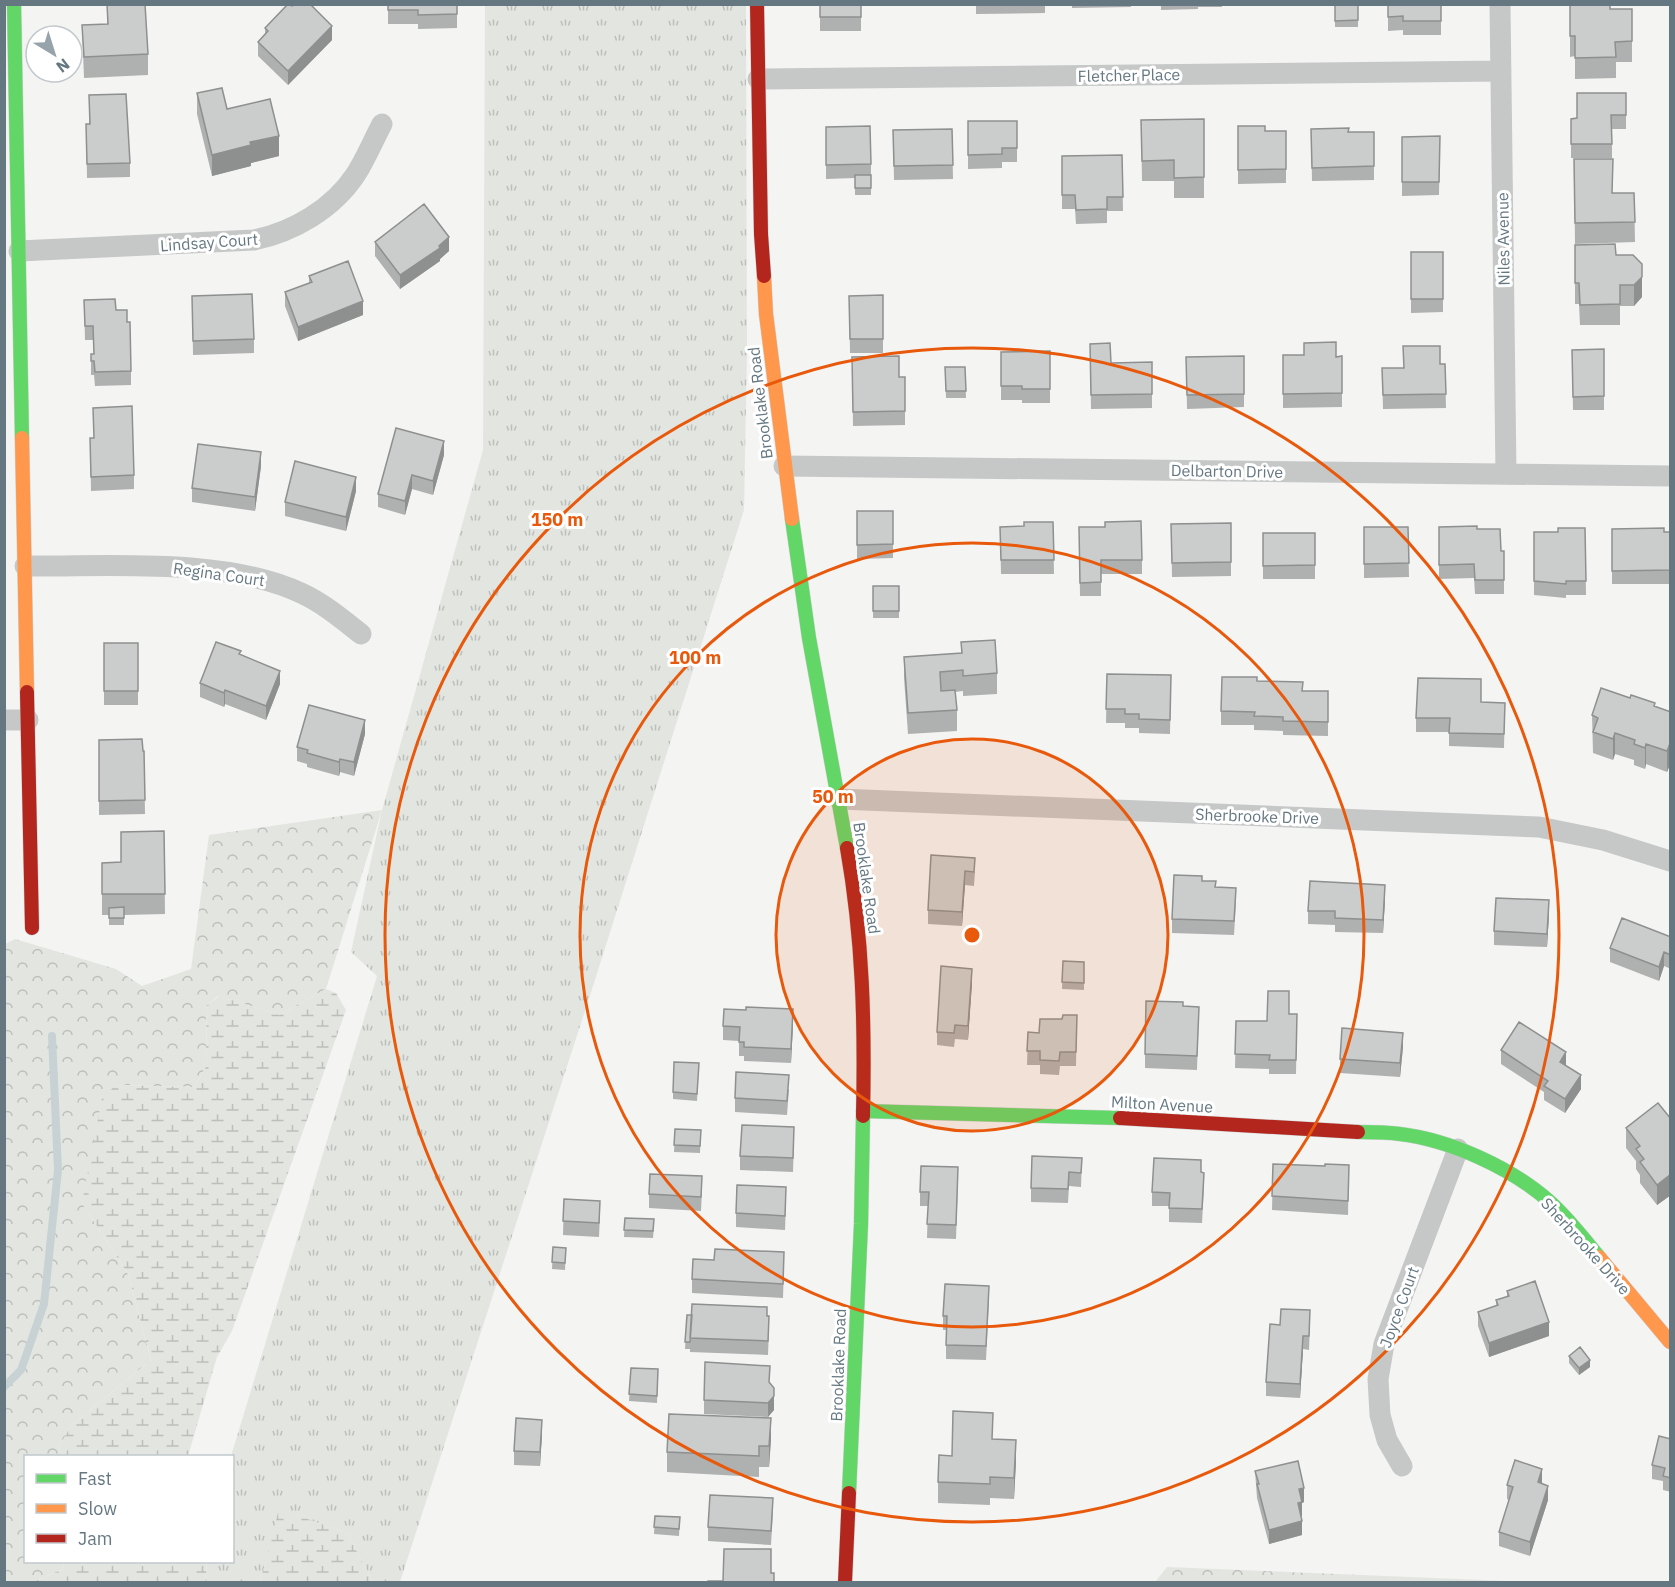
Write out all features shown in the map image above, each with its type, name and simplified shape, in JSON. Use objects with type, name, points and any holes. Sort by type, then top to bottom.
[{"type":"street","points":[[14,4],[32,928]]},
{"type":"street","name":"Brooklake Road","points":[[757,4],[761,234],[766,314],[784,466],[809,638],[852,877],[863,975],[865,1035],[861,1224],[845,1582]]},
{"type":"street","name":"Niles Avenue","points":[[1500,4],[1506,474]]},
{"type":"street","name":"Fletcher Place","points":[[758,79],[1501,71]]},
{"type":"street","name":"Lindsay Court","points":[[19,251],[254,240],[271,237],[319,212],[345,188],[356,174],[382,124]]},
{"type":"street","name":"Delbarton Drive","points":[[784,466],[1671,476]]},
{"type":"street","name":"Regina Court","points":[[25,566],[192,567],[269,580],[302,593],[333,611],[361,634]]},
{"type":"street","points":[[4,720],[28,720]]},
{"type":"street","name":"Sherbrooke Drive","points":[[838,799],[1539,827],[1604,840],[1671,861]]},
{"type":"street","name":"Milton Avenue","points":[[863,1111],[1142,1119],[1401,1134],[1458,1149]]},
{"type":"street","name":"Sherbrooke Drive","points":[[1458,1149],[1520,1179],[1548,1200],[1582,1236],[1671,1342]]},
{"type":"street","name":"Joyce Court","points":[[1402,1466],[1386,1440],[1380,1415],[1378,1379],[1384,1344],[1458,1149]]},
{"type":"green space","points":[[485,5],[746,5],[747,352],[744,510],[400,1582],[373,1582],[347,1533],[280,1510],[260,1582],[205,1582],[207,1563],[234,1563],[234,1455],[231,1455],[377,976],[351,952],[382,810],[483,450]]},
{"type":"green space","points":[[382,810],[326,989],[279,1015],[218,996],[206,1006],[207,1065],[194,1087],[116,1085],[82,1203],[128,1274],[151,1360],[71,1426],[59,1447],[62,1455],[24,1455],[24,1563],[64,1563],[63,1569],[33,1582],[5,1582],[5,944],[15,939],[116,969],[142,986],[191,969],[209,835]]},
{"type":"green space","points":[[326,989],[336,993],[346,1010],[232,1331],[217,1357],[188,1455],[62,1455],[59,1447],[71,1426],[151,1360],[128,1274],[82,1203],[102,1098],[116,1085],[194,1087],[207,1065],[206,1006],[219,996],[279,1015]]},
{"type":"green space","points":[[279,1509],[347,1533],[373,1582],[260,1582]]},
{"type":"green space","points":[[64,1563],[207,1563],[205,1582],[33,1582],[63,1569]]},
{"type":"green space","points":[[1167,1567],[1531,1582],[1155,1582]]},
{"type":"building","points":[[107,4],[145,4],[148,54],[84,57],[84,25],[108,24]]},
{"type":"building","points":[[288,4],[292,6],[310,4],[332,26],[288,71],[258,42],[268,31],[265,28]]},
{"type":"building","points":[[388,4],[457,4],[457,14],[418,15],[418,10],[388,10]]},
{"type":"building","points":[[820,4],[861,4],[861,17],[820,17]]},
{"type":"building","points":[[1335,4],[1358,4],[1358,20],[1335,21]]},
{"type":"building","points":[[1388,4],[1441,4],[1441,21],[1403,21],[1403,16],[1388,17]]},
{"type":"building","points":[[1570,4],[1610,4],[1610,9],[1632,9],[1632,41],[1615,42],[1616,57],[1575,58],[1575,36],[1570,36]]},
{"type":"building","points":[[222,88],[227,109],[270,99],[279,136],[250,142],[251,145],[212,155],[197,93]]},
{"type":"building","points":[[1577,93],[1626,93],[1626,115],[1611,115],[1612,144],[1571,144],[1571,119],[1577,118]]},
{"type":"building","points":[[126,94],[130,163],[87,164],[86,124],[90,124],[89,95]]},
{"type":"building","points":[[1204,119],[1204,177],[1174,178],[1174,160],[1142,161],[1141,120]]},
{"type":"building","points":[[968,121],[1017,121],[1017,148],[1002,148],[1002,154],[968,155]]},
{"type":"building","points":[[870,126],[871,164],[826,165],[826,127]]},
{"type":"building","points":[[1238,126],[1265,126],[1265,131],[1286,131],[1286,169],[1238,170]]},
{"type":"building","points":[[1349,128],[1348,132],[1374,132],[1374,166],[1312,168],[1311,129]]},
{"type":"building","points":[[952,129],[953,165],[894,166],[893,130]]},
{"type":"building","points":[[1440,136],[1439,182],[1402,182],[1402,137]]},
{"type":"building","points":[[1122,155],[1123,197],[1107,197],[1107,209],[1076,210],[1075,195],[1062,195],[1062,156]]},
{"type":"building","points":[[1574,159],[1613,159],[1612,193],[1634,193],[1635,222],[1575,223]]},
{"type":"building","points":[[855,175],[871,175],[871,188],[855,188]]},
{"type":"building","points":[[424,204],[449,237],[439,246],[440,248],[400,275],[375,242]]},
{"type":"building","points":[[1615,244],[1616,255],[1633,255],[1642,264],[1642,277],[1634,285],[1620,285],[1620,304],[1580,305],[1579,283],[1575,283],[1575,245]]},
{"type":"building","points":[[1411,252],[1443,252],[1443,299],[1411,299]]},
{"type":"building","points":[[348,261],[363,301],[298,327],[285,292],[312,282],[309,276]]},
{"type":"building","points":[[252,294],[254,339],[193,341],[192,296]]},
{"type":"building","points":[[883,295],[883,339],[850,339],[849,296]]},
{"type":"building","points":[[115,299],[116,310],[127,310],[127,322],[130,322],[131,371],[95,372],[94,361],[91,361],[91,354],[94,354],[93,326],[85,326],[84,300]]},
{"type":"building","points":[[1336,342],[1336,357],[1342,356],[1342,393],[1283,394],[1283,355],[1304,355],[1304,343]]},
{"type":"building","points":[[1110,343],[1111,363],[1152,362],[1152,394],[1091,395],[1090,344]]},
{"type":"building","points":[[1403,346],[1440,346],[1440,364],[1445,364],[1446,394],[1383,395],[1382,368],[1404,368]]},
{"type":"building","points":[[1604,349],[1604,396],[1573,397],[1572,350]]},
{"type":"building","points":[[1050,351],[1050,389],[1001,386],[1001,352]]},
{"type":"building","points":[[899,356],[899,377],[905,377],[905,411],[853,412],[852,357]]},
{"type":"building","points":[[1244,356],[1244,394],[1187,395],[1186,357]]},
{"type":"building","points":[[945,367],[965,367],[966,391],[946,391]]},
{"type":"building","points":[[132,406],[134,475],[91,477],[90,438],[94,438],[93,408]]},
{"type":"building","points":[[396,428],[444,441],[433,481],[412,475],[405,501],[378,494]]},
{"type":"building","points":[[198,444],[261,452],[255,497],[192,488]]},
{"type":"building","points":[[295,461],[356,477],[346,517],[285,502]]},
{"type":"building","points":[[857,511],[893,511],[893,544],[857,545]]},
{"type":"building","points":[[1141,521],[1142,560],[1101,560],[1101,582],[1080,583],[1079,527],[1105,527],[1105,522]]},
{"type":"building","points":[[1024,522],[1053,522],[1054,560],[1001,560],[1000,527],[1024,526]]},
{"type":"building","points":[[1231,523],[1231,562],[1172,563],[1171,524]]},
{"type":"building","points":[[1477,526],[1477,529],[1500,529],[1501,551],[1504,551],[1504,580],[1475,580],[1474,564],[1439,565],[1439,527]]},
{"type":"building","points":[[1364,527],[1408,527],[1409,563],[1364,564]]},
{"type":"building","points":[[1558,528],[1585,528],[1586,581],[1566,581],[1566,584],[1534,581],[1534,532],[1558,532]]},
{"type":"building","points":[[1664,528],[1664,532],[1671,532],[1671,570],[1612,571],[1612,529]]},
{"type":"building","points":[[1263,533],[1315,533],[1315,565],[1263,566]]},
{"type":"building","points":[[873,586],[899,586],[899,611],[873,611]]},
{"type":"building","points":[[995,640],[997,673],[963,676],[963,670],[940,672],[941,691],[955,690],[957,710],[908,713],[904,657],[962,653],[961,642]]},
{"type":"building","points":[[216,642],[241,651],[239,654],[280,671],[266,706],[200,683]]},
{"type":"building","points":[[104,643],[138,643],[138,691],[104,691]]},
{"type":"building","points":[[1107,674],[1171,675],[1170,720],[1139,719],[1139,714],[1125,714],[1125,709],[1106,709]]},
{"type":"building","points":[[1222,677],[1257,677],[1257,681],[1303,682],[1302,691],[1328,691],[1328,722],[1283,721],[1283,717],[1254,716],[1255,712],[1221,711]]},
{"type":"building","points":[[1418,678],[1481,679],[1481,702],[1505,703],[1504,734],[1449,733],[1450,718],[1416,718]]},
{"type":"building","points":[[1601,688],[1630,698],[1631,695],[1655,703],[1654,706],[1671,712],[1671,741],[1667,751],[1646,744],[1645,748],[1634,744],[1635,740],[1615,733],[1613,739],[1593,732],[1598,718],[1592,715]]},
{"type":"building","points":[[309,705],[365,720],[354,762],[340,759],[339,762],[307,753],[308,750],[297,747]]},
{"type":"building","points":[[142,739],[145,800],[99,801],[99,740]]},
{"type":"building","points":[[164,831],[165,894],[102,894],[102,863],[121,862],[121,832]]},
{"type":"building","points":[[931,855],[975,858],[974,872],[965,871],[962,912],[928,910]]},
{"type":"building","points":[[1174,875],[1202,876],[1202,881],[1216,881],[1215,887],[1236,888],[1234,921],[1172,919]]},
{"type":"building","points":[[1310,881],[1385,885],[1383,920],[1335,918],[1335,911],[1308,911]]},
{"type":"building","points":[[1496,898],[1549,900],[1547,934],[1494,931]]},
{"type":"building","points":[[124,907],[124,918],[109,918],[109,908]]},
{"type":"building","points":[[1622,918],[1671,937],[1671,955],[1664,952],[1659,967],[1610,948]]},
{"type":"building","points":[[1063,961],[1084,962],[1084,983],[1062,982]]},
{"type":"building","points":[[941,966],[972,969],[968,1026],[955,1025],[954,1033],[937,1032]]},
{"type":"building","points":[[1268,991],[1289,991],[1289,1014],[1297,1014],[1296,1060],[1269,1060],[1270,1055],[1235,1054],[1236,1021],[1267,1021]]},
{"type":"building","points":[[1146,1001],[1183,1002],[1183,1006],[1199,1007],[1197,1056],[1145,1054]]},
{"type":"building","points":[[746,1007],[793,1009],[791,1049],[744,1047],[744,1042],[739,1042],[740,1027],[723,1026],[724,1009],[746,1010]]},
{"type":"building","points":[[1063,1015],[1077,1015],[1076,1052],[1060,1052],[1059,1061],[1040,1060],[1040,1051],[1027,1051],[1028,1032],[1039,1033],[1040,1019],[1062,1019]]},
{"type":"building","points":[[1519,1022],[1566,1052],[1560,1062],[1581,1075],[1565,1099],[1544,1086],[1548,1081],[1501,1050]]},
{"type":"building","points":[[1342,1028],[1403,1033],[1400,1063],[1340,1059]]},
{"type":"building","points":[[674,1062],[699,1063],[697,1094],[673,1092]]},
{"type":"building","points":[[736,1072],[789,1075],[787,1101],[735,1098]]},
{"type":"building","points":[[1658,1103],[1671,1119],[1671,1174],[1657,1185],[1640,1162],[1644,1159],[1636,1149],[1640,1146],[1626,1128]]},
{"type":"building","points":[[742,1125],[794,1127],[793,1158],[740,1156]]},
{"type":"building","points":[[675,1129],[701,1130],[700,1146],[674,1145]]},
{"type":"building","points":[[1032,1156],[1082,1158],[1081,1173],[1069,1172],[1068,1189],[1031,1188]]},
{"type":"building","points":[[1154,1158],[1201,1160],[1201,1172],[1204,1173],[1202,1209],[1169,1208],[1170,1193],[1152,1192]]},
{"type":"building","points":[[1273,1164],[1349,1165],[1348,1201],[1272,1196]]},
{"type":"building","points":[[921,1166],[958,1167],[956,1225],[927,1224],[929,1192],[920,1192]]},
{"type":"building","points":[[650,1174],[702,1176],[701,1197],[649,1194]]},
{"type":"building","points":[[737,1185],[786,1187],[785,1216],[736,1213]]},
{"type":"building","points":[[564,1199],[600,1201],[599,1223],[563,1221]]},
{"type":"building","points":[[625,1218],[654,1219],[653,1231],[624,1230]]},
{"type":"building","points":[[553,1247],[566,1248],[565,1263],[552,1262]]},
{"type":"building","points":[[715,1249],[784,1252],[783,1284],[692,1279],[693,1259],[714,1260]]},
{"type":"building","points":[[1535,1281],[1549,1322],[1489,1343],[1478,1312],[1498,1305],[1496,1300],[1509,1296],[1507,1291]]},
{"type":"building","points":[[945,1284],[989,1286],[986,1346],[946,1345],[947,1316],[943,1316]]},
{"type":"building","points":[[692,1304],[767,1307],[768,1341],[690,1338]]},
{"type":"building","points":[[1281,1309],[1310,1310],[1309,1336],[1303,1336],[1300,1384],[1266,1382],[1270,1324],[1280,1325]]},
{"type":"building","points":[[687,1315],[692,1315],[690,1342],[685,1342]]},
{"type":"building","points":[[1580,1347],[1590,1360],[1579,1368],[1569,1356]]},
{"type":"building","points":[[705,1362],[770,1366],[769,1382],[774,1388],[774,1396],[768,1403],[704,1400]]},
{"type":"building","points":[[631,1368],[658,1369],[657,1396],[629,1394]]},
{"type":"building","points":[[953,1411],[993,1413],[992,1439],[1016,1440],[1014,1478],[990,1477],[990,1484],[938,1482],[939,1455],[952,1456]]},
{"type":"building","points":[[669,1414],[771,1418],[769,1446],[759,1446],[759,1456],[667,1452]]},
{"type":"building","points":[[516,1418],[542,1420],[540,1452],[514,1451]]},
{"type":"building","points":[[1659,1436],[1671,1439],[1671,1478],[1663,1476],[1665,1468],[1652,1465]]},
{"type":"building","points":[[1515,1460],[1542,1469],[1538,1482],[1548,1486],[1530,1542],[1499,1532],[1513,1487],[1507,1485]]},
{"type":"building","points":[[1298,1461],[1304,1488],[1299,1489],[1302,1502],[1298,1503],[1302,1521],[1269,1530],[1255,1471]]},
{"type":"building","points":[[710,1495],[773,1498],[771,1531],[708,1527]]},
{"type":"building","points":[[655,1516],[680,1517],[679,1529],[654,1527]]},
{"type":"building","points":[[724,1549],[771,1549],[771,1573],[774,1573],[774,1582],[708,1582],[723,1581]]},
{"type":"waterway","points":[[4,1387],[21,1370],[44,1304],[58,1170],[52,1036]]},
{"type":"traffic: fast","points":[[14,4],[22,438]]},
{"type":"traffic: fast","points":[[792,519],[809,638],[847,848]]},
{"type":"traffic: fast","points":[[863,1111],[1120,1118]]},
{"type":"traffic: fast","points":[[849,1493],[861,1224],[863,1116]]},
{"type":"traffic: fast","points":[[1358,1132],[1419,1137],[1459,1149],[1499,1167],[1550,1202],[1599,1257]]},
{"type":"traffic: slow","points":[[764,276],[766,314],[792,519]]},
{"type":"traffic: slow","points":[[22,438],[27,692]]},
{"type":"traffic: slow","points":[[1599,1257],[1670,1342]]},
{"type":"traffic: jam","points":[[757,4],[761,234],[764,276]]},
{"type":"traffic: jam","points":[[27,692],[32,928]]},
{"type":"traffic: jam","points":[[847,848],[857,915],[862,982],[863,1116]]},
{"type":"traffic: jam","points":[[1120,1118],[1358,1132]]},
{"type":"traffic: jam","points":[[845,1582],[849,1493]]}]
